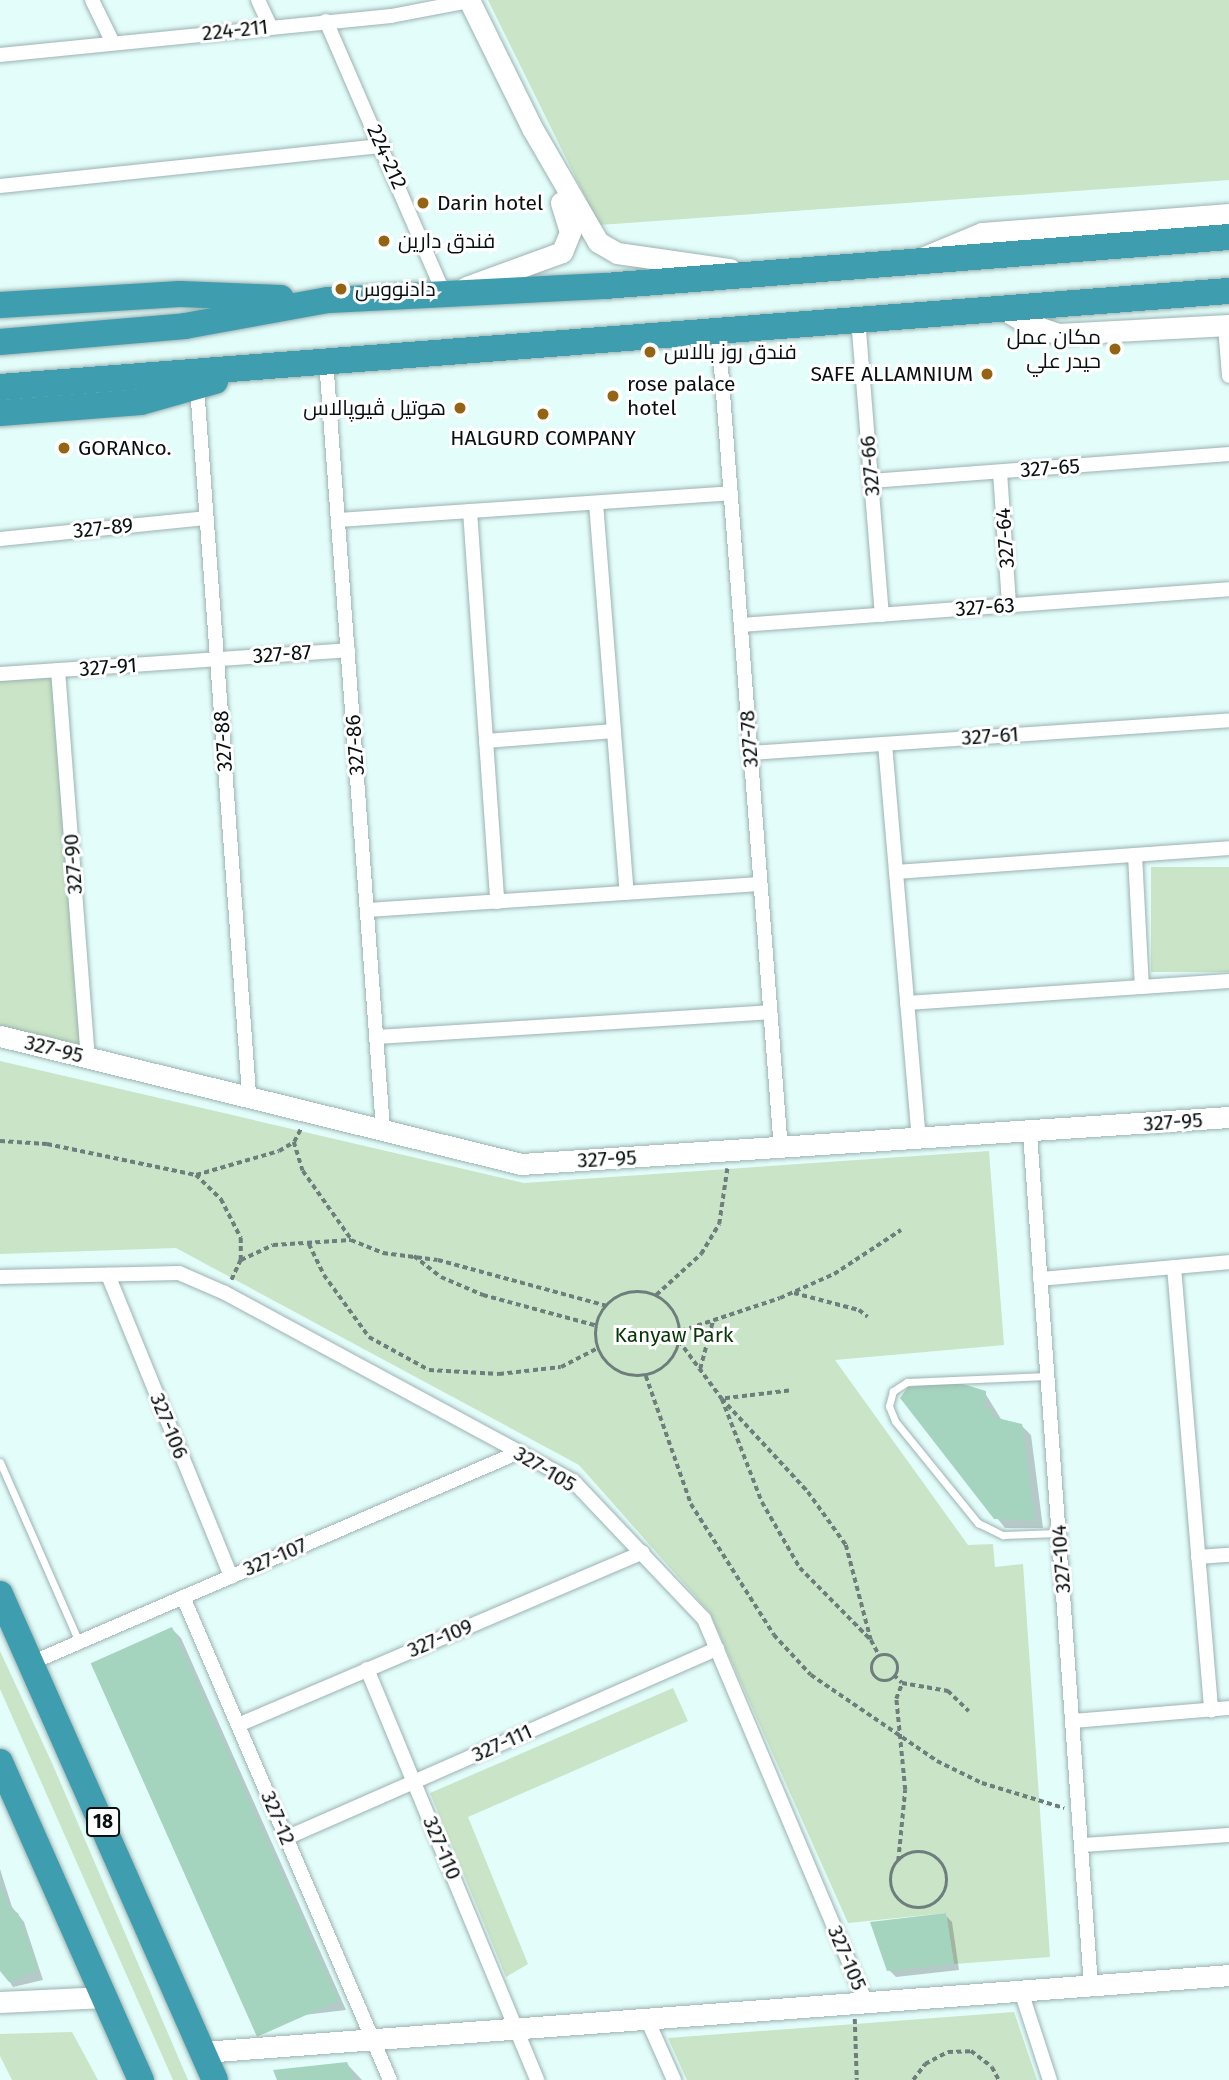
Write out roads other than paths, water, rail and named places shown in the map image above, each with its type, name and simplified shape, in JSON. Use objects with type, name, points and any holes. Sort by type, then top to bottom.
[{"type":"highway","points":[[0,305],[180,294],[328,300],[444,294],[1229,237]]},
{"type":"highway","points":[[1154,296],[1229,276]]},
{"type":"highway","points":[[0,387],[718,328],[1229,291]]},
{"type":"highway","points":[[0,342],[185,326],[328,300]]},
{"type":"highway","points":[[0,413],[141,402],[197,387],[253,367]]},
{"type":"highway","name":"18","points":[[0,1594],[215,2080]]},
{"type":"highway","points":[[0,1762],[141,2080]]},
{"type":"street","points":[[92,0],[113,43]]},
{"type":"street","points":[[258,0],[270,26]]},
{"type":"street","points":[[469,1],[532,128],[587,229],[607,249],[759,273]]},
{"type":"street","name":"224-211","points":[[0,55],[417,13],[469,1]]},
{"type":"street","name":"224-212","points":[[326,21],[383,146],[444,294]]},
{"type":"street","points":[[444,294],[552,258],[566,247],[569,224],[532,128]]},
{"type":"street","points":[[0,186],[383,146]]},
{"type":"street","points":[[915,261],[982,233],[1229,214]]},
{"type":"street","points":[[1000,307],[1028,324],[1058,334],[1227,326],[1229,376]]},
{"type":"street","name":"327-66","points":[[859,318],[882,615]]},
{"type":"street","name":"327-78","points":[[718,328],[780,1150]]},
{"type":"street","name":"327-86","points":[[326,360],[383,1129]]},
{"type":"street","name":"327-88","points":[[197,387],[249,1094]]},
{"type":"street","name":"327-65","points":[[871,481],[1229,454]]},
{"type":"street","name":"327-64","points":[[1000,472],[1010,605]]},
{"type":"street","points":[[338,520],[731,494]]},
{"type":"street","points":[[596,503],[627,893]]},
{"type":"street","points":[[471,511],[497,902]]},
{"type":"street","name":"327-89","points":[[0,539],[206,518]]},
{"type":"street","name":"327-63","points":[[741,625],[1229,589]]},
{"type":"street","name":"327-87","points":[[217,659],[348,650]]},
{"type":"street","name":"327-91","points":[[0,674],[217,659]]},
{"type":"street","name":"327-90","points":[[58,670],[88,1057]]},
{"type":"street","name":"327-61","points":[[750,753],[1229,719]]},
{"type":"street","points":[[486,741],[614,732]]},
{"type":"street","points":[[885,744],[919,1140]]},
{"type":"street","points":[[896,872],[1229,848]]},
{"type":"street","points":[[1135,855],[1142,987]]},
{"type":"street","points":[[367,910],[760,884]]},
{"type":"street","points":[[907,1003],[1229,981]]},
{"type":"street","points":[[376,1037],[770,1012]]},
{"type":"street","name":"327-95","points":[[0,1036],[249,1094],[521,1164],[780,1150],[1229,1117]]},
{"type":"street","name":"327-104","points":[[1030,1133],[1091,1986]]},
{"type":"street","points":[[1040,1279],[1229,1262]]},
{"type":"street","points":[[1174,1267],[1211,1710]]},
{"type":"street","name":"327-105","points":[[0,1277],[179,1273],[225,1293],[573,1482],[643,1552],[704,1619],[860,2003]]},
{"type":"street","name":"327-106","points":[[108,1275],[231,1577]]},
{"type":"street","name":"327-107","points":[[31,1663],[519,1452]]},
{"type":"street","name":"327-109","points":[[238,1725],[643,1552]]},
{"type":"street","points":[[1198,1557],[1229,1555]]},
{"type":"street","name":"327-12","points":[[183,1597],[390,2080]]},
{"type":"street","name":"327-111","points":[[286,1838],[717,1648]]},
{"type":"street","name":"327-110","points":[[367,1670],[517,2026],[537,2080]]},
{"type":"street","points":[[1074,1721],[1229,1708]]},
{"type":"street","points":[[1083,1845],[1229,1835]]},
{"type":"street","points":[[203,2052],[517,2026],[647,2019],[1229,1976]]},
{"type":"street","points":[[1021,1991],[1051,2080]]},
{"type":"street","points":[[3,1998],[104,1997]]},
{"type":"street","points":[[647,2019],[674,2080]]},
{"type":"lane","points":[[1048,1376],[907,1382],[893,1391],[889,1406],[895,1421],[978,1522],[1010,1536],[1059,1532]]},
{"type":"lane","points":[[0,1462],[79,1642]]},
{"type":"place","name":"Darin hotel","points":[[423,203]]},
{"type":"place","name":"فندق دارين","points":[[384,241]]},
{"type":"place","name":"دادنووس","points":[[341,289]]},
{"type":"place","name":"مكان عمل حيدر علي","points":[[1115,349]]},
{"type":"place","name":"فندق روز بالاس","points":[[650,352]]},
{"type":"place","name":"SAFE ALLAMNIUM","points":[[987,374]]},
{"type":"place","name":"rose palace hotel","points":[[613,396]]},
{"type":"place","name":"هوتیل ڤیوپالاس","points":[[460,408]]},
{"type":"place","name":"HALGURD COMPANY","points":[[543,414]]},
{"type":"place","name":"GORANco.","points":[[64,448]]},
{"type":"park label","name":"Kanyaw Park","points":[[674,1335]]}]
